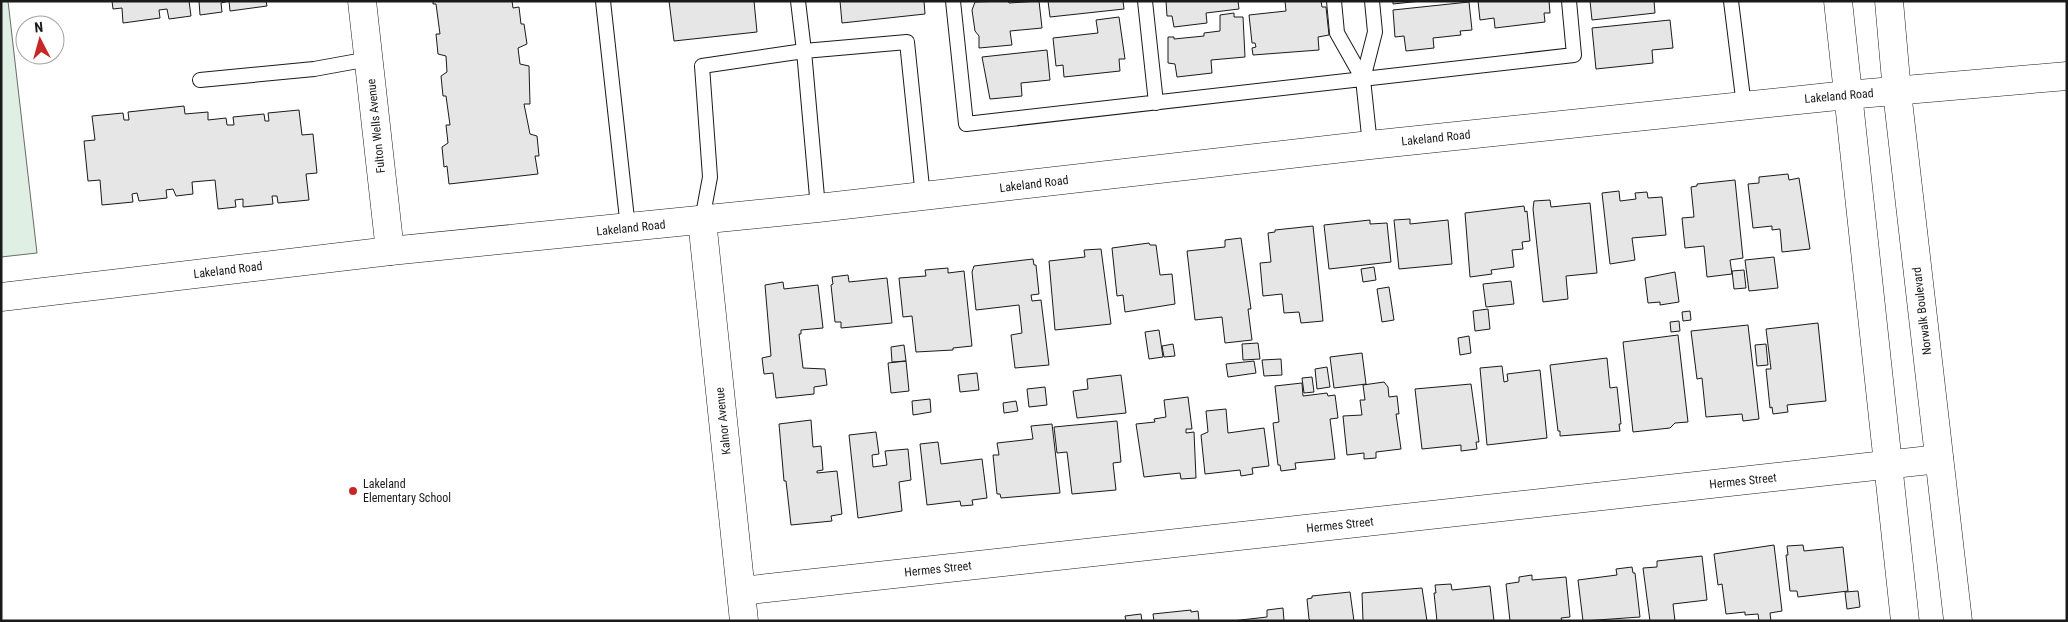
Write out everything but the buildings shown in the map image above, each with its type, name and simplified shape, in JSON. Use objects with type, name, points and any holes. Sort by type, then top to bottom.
[{"type":"street","name":"Fulton Wells Avenue","points":[[362,1],[390,250]]},
{"type":"street","points":[[1838,1],[1905,621]]},
{"type":"street","name":"Norwalk Boulevard","points":[[1889,1],[1897,92],[1958,621]]},
{"type":"street","name":"Lakeland Road","points":[[1,297],[390,250],[628,228],[923,197],[1370,145],[1847,95],[2067,76]]},
{"type":"street","name":"Kalnor Avenue","points":[[702,220],[744,621]]},
{"type":"street","name":"Hermes Street","points":[[741,591],[1940,459]]},
{"type":"lane","points":[[602,1],[628,228]]},
{"type":"lane","points":[[798,1],[818,208]]},
{"type":"lane","points":[[953,1],[966,124],[1574,55],[1569,1]]},
{"type":"lane","points":[[1145,1],[1156,102]]},
{"type":"lane","points":[[1334,1],[1337,34],[1363,79]]},
{"type":"lane","points":[[1370,145],[1363,79],[1375,32],[1372,1]]},
{"type":"lane","points":[[1731,1],[1744,106]]},
{"type":"lane","points":[[702,220],[710,177],[702,66],[804,51],[907,42],[923,197]]},
{"type":"lane","points":[[200,80],[314,69],[369,59]]},
{"type":"green space","points":[[1,1],[8,1],[37,253],[1,257]]},
{"type":"place","name":"Lakeland Elementary School","points":[[353,491]]}]
